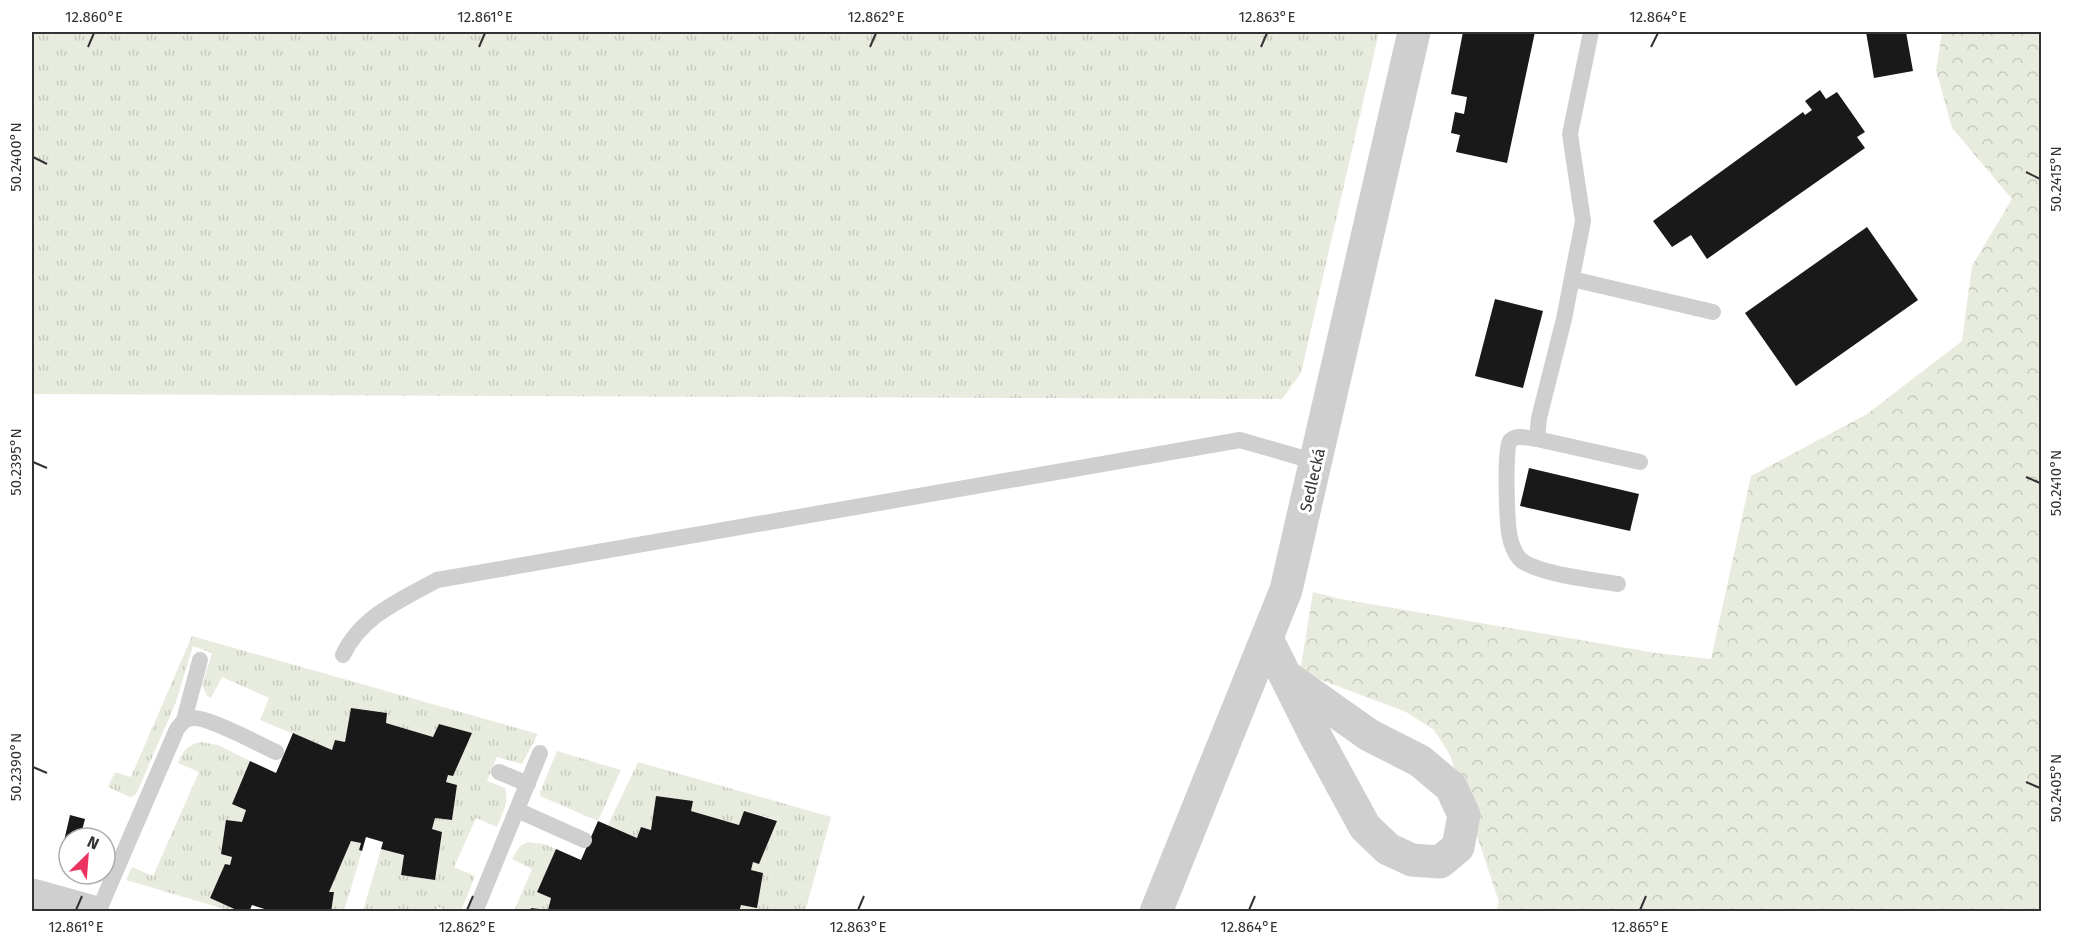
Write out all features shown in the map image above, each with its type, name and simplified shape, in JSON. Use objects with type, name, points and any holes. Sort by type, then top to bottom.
[{"type":"street","name":"Sedlecká","points":[[1156,912],[1286,591],[1414,32]]},
{"type":"street","points":[[1267,639],[1317,739],[1365,827],[1388,849],[1412,860],[1440,862],[1458,847],[1464,815],[1451,787],[1420,761],[1369,735],[1287,677]]},
{"type":"street","points":[[32,895],[93,912]]},
{"type":"lane","points":[[1537,439],[1539,417],[1564,319],[1583,221],[1570,134],[1591,32]]},
{"type":"lane","points":[[1572,279],[1713,312]]},
{"type":"lane","points":[[1618,584],[1534,568],[1518,558],[1510,538],[1506,468],[1508,446],[1511,440],[1518,436],[1640,462]]},
{"type":"lane","points":[[343,655],[349,642],[376,614],[437,580],[1240,440],[1316,462]]},
{"type":"lane","points":[[98,912],[177,729],[184,720],[200,660]]},
{"type":"lane","points":[[184,720],[195,717],[207,721],[276,752]]},
{"type":"lane","points":[[475,912],[540,753]]},
{"type":"lane","points":[[499,772],[528,784]]},
{"type":"lane","points":[[517,810],[584,840]]},
{"type":"green space","points":[[32,32],[1379,32],[1301,373],[1282,399],[32,394]]},
{"type":"green space","points":[[1942,32],[2041,32],[2041,911],[1496,911],[1499,902],[1450,755],[1434,730],[1406,712],[1300,672],[1313,592],[1341,599],[1656,653],[1711,659],[1751,476],[1867,414],[1962,341],[1972,266],[2012,199],[1952,128],[1936,70]]},
{"type":"green space","points":[[192,636],[538,734],[522,764],[497,757],[487,781],[505,788],[506,803],[497,827],[476,818],[454,867],[475,876],[461,911],[449,911],[438,907],[435,911],[363,911],[381,849],[404,855],[401,875],[435,880],[442,832],[432,829],[435,818],[452,820],[457,786],[446,782],[448,775],[453,776],[472,733],[439,724],[433,737],[386,723],[387,713],[351,708],[345,742],[335,740],[332,750],[260,720],[269,698],[222,677],[211,698],[207,696],[202,685],[212,653],[193,646],[176,702],[138,790],[134,796],[130,797],[108,787],[115,772],[131,777]]},
{"type":"green space","points":[[200,742],[218,745],[250,761],[232,804],[246,810],[242,822],[226,821],[221,853],[232,857],[230,865],[225,864],[210,898],[241,911],[231,911],[126,880],[132,867],[153,876],[199,772],[178,763],[186,749]]},
{"type":"green space","points":[[557,751],[621,770],[598,821],[540,796]]},
{"type":"green space","points":[[638,762],[831,817],[805,912],[739,911],[741,905],[757,907],[763,873],[751,870],[753,862],[759,863],[777,820],[745,811],[739,825],[691,811],[693,801],[656,796],[651,829],[641,827],[637,838],[608,825]]},
{"type":"green space","points":[[351,841],[361,843],[359,850],[362,851],[344,911],[331,911],[334,892],[329,892]]},
{"type":"green space","points":[[528,842],[544,844],[556,849],[537,891],[551,898],[548,910],[531,908],[530,911],[514,911],[532,869],[512,859],[520,846]]},
{"type":"building","points":[[1463,32],[1535,32],[1507,163],[1456,152],[1460,135],[1451,133],[1455,112],[1464,114],[1467,97],[1451,94]]},
{"type":"building","points":[[1866,32],[1906,32],[1913,71],[1874,78]]},
{"type":"building","points":[[1820,90],[1826,99],[1837,92],[1865,132],[1857,137],[1865,148],[1707,259],[1691,235],[1672,247],[1653,221],[1803,112],[1805,115],[1812,110],[1805,101]]},
{"type":"building","points":[[1867,227],[1918,300],[1796,386],[1745,313]]},
{"type":"building","points":[[1495,299],[1543,311],[1523,388],[1475,376]]},
{"type":"building","points":[[1529,468],[1639,494],[1630,531],[1520,506]]},
{"type":"building","points":[[351,708],[387,713],[386,723],[433,737],[439,724],[472,733],[453,776],[448,775],[446,782],[457,785],[452,820],[435,818],[432,829],[442,832],[435,880],[401,875],[404,855],[381,849],[383,842],[366,837],[362,851],[359,850],[361,843],[351,841],[329,892],[334,892],[331,912],[274,912],[252,905],[249,912],[241,912],[210,898],[225,864],[230,865],[232,857],[221,854],[226,820],[242,822],[246,810],[232,804],[250,761],[276,773],[293,733],[332,750],[335,740],[345,742]]},
{"type":"building","points":[[656,796],[693,801],[691,811],[739,825],[744,811],[777,821],[759,864],[753,862],[751,870],[763,873],[757,908],[741,905],[739,912],[530,912],[531,908],[548,910],[551,898],[537,892],[556,849],[581,860],[598,821],[637,838],[641,827],[651,830]]},
{"type":"building","points":[[70,815],[85,819],[83,826],[67,826]]}]
